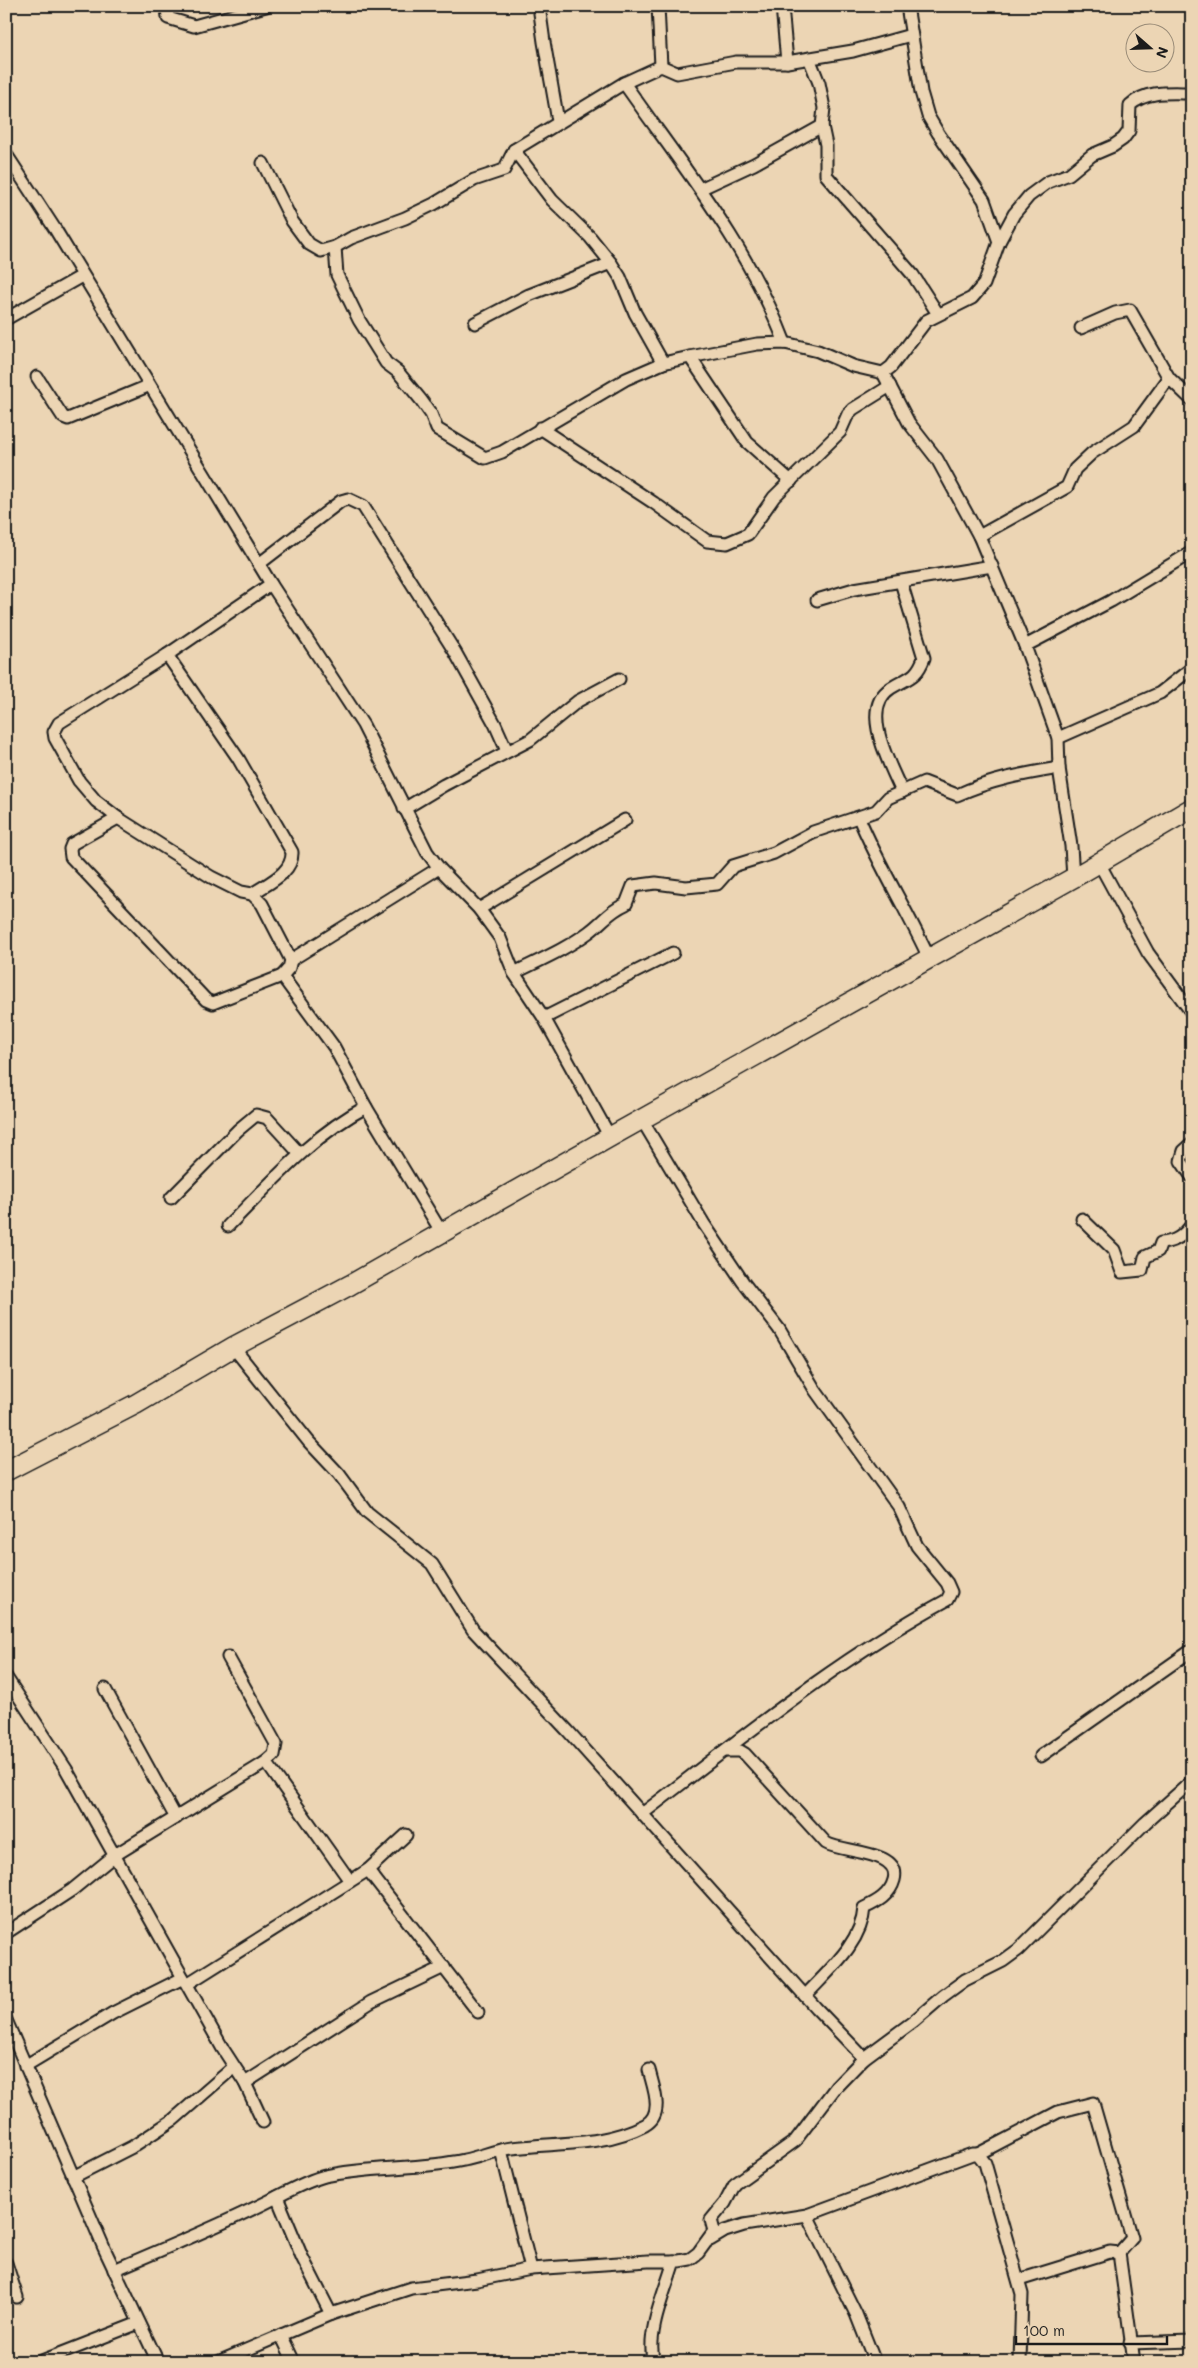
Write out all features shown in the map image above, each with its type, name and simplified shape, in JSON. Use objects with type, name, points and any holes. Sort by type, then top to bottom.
[{"type":"main road","points":[[6,1471],[136,1404],[233,1347],[350,1285],[610,1136],[642,1120],[1190,813]]},
{"type":"street","points":[[167,6],[168,18],[194,26],[266,6]]},
{"type":"street","points":[[539,6],[558,121]]},
{"type":"street","points":[[658,6],[661,66]]},
{"type":"street","points":[[782,6],[787,62]]},
{"type":"street","points":[[907,6],[921,92],[928,116],[984,200],[999,242]]},
{"type":"street","points":[[263,162],[292,221],[309,244],[321,251],[335,247],[434,204],[474,180],[504,170],[514,150],[558,121],[624,83],[661,66],[677,73],[736,62],[787,62],[853,50],[911,35]]},
{"type":"street","points":[[809,58],[819,83],[824,108],[822,126],[826,146],[826,175],[913,275],[938,314]]},
{"type":"street","points":[[624,83],[716,212],[771,305],[785,343]]},
{"type":"street","points":[[883,373],[890,367],[926,321],[972,298],[984,284],[999,242],[1014,214],[1040,187],[1069,174],[1092,155],[1123,140],[1129,131],[1130,105],[1137,99],[1158,93],[1192,93]]},
{"type":"street","points":[[700,189],[754,164],[822,126]]},
{"type":"street","points":[[514,150],[552,200],[590,237],[611,263],[620,277],[635,313],[663,363]]},
{"type":"street","points":[[6,154],[271,584],[363,725],[427,852],[439,868],[479,910],[500,938],[514,973],[544,1018],[610,1136]]},
{"type":"street","points":[[335,247],[337,275],[359,320],[386,363],[398,372],[426,407],[437,429],[485,458],[502,452],[626,379],[663,363],[690,357],[757,344],[785,343],[818,351],[853,366],[883,373],[909,424],[937,460],[979,536],[1025,646],[1058,738],[1059,768],[1069,827],[1072,878]]},
{"type":"street","points":[[475,323],[529,295],[611,263]]},
{"type":"street","points":[[6,319],[82,276]]},
{"type":"street","points":[[1081,328],[1115,313],[1130,310],[1169,378],[1192,400]]},
{"type":"street","points":[[690,357],[747,442],[791,481]]},
{"type":"street","points":[[37,377],[63,417],[68,419],[148,386]]},
{"type":"street","points":[[979,536],[1067,487],[1075,469],[1092,453],[1134,426],[1169,378]]},
{"type":"street","points":[[540,428],[654,503],[707,541],[727,543],[748,534],[774,497],[832,442],[840,432],[848,414],[853,409],[890,386]]},
{"type":"street","points":[[259,564],[341,501],[348,499],[363,506],[455,652],[495,724],[508,752]]},
{"type":"street","points":[[1025,646],[1111,601],[1192,552]]},
{"type":"street","points":[[818,600],[854,589],[992,566]]},
{"type":"street","points":[[901,582],[924,658],[919,670],[910,678],[889,689],[882,697],[876,717],[882,744],[902,792]]},
{"type":"street","points":[[118,818],[72,844],[70,849],[71,858],[206,1000],[213,1003],[282,976],[289,968],[291,960],[262,904],[252,894],[241,892],[211,876],[118,818],[96,801],[79,781],[55,738],[54,732],[59,722],[168,655],[271,584]]},
{"type":"street","points":[[168,655],[238,758],[292,852],[292,859],[288,868],[252,894]]},
{"type":"street","points":[[1058,738],[1160,692],[1192,668]]},
{"type":"street","points":[[404,809],[444,785],[530,740],[578,701],[619,679]]},
{"type":"street","points":[[514,973],[556,953],[590,931],[612,910],[626,904],[634,886],[656,882],[686,887],[717,884],[733,866],[774,853],[813,832],[876,811],[888,798],[924,782],[957,795],[983,783],[1006,776],[1059,768]]},
{"type":"street","points":[[858,818],[871,848],[914,926],[929,958]]},
{"type":"street","points":[[479,910],[625,820]]},
{"type":"street","points":[[1099,863],[1148,953],[1192,1013]]},
{"type":"street","points":[[291,960],[439,868]]},
{"type":"street","points":[[544,1018],[673,953]]},
{"type":"street","points":[[282,976],[334,1047],[366,1107],[442,1233]]},
{"type":"street","points":[[228,1226],[299,1153],[352,1114],[366,1107]]},
{"type":"street","points":[[170,1198],[238,1130],[256,1115],[267,1118],[299,1153]]},
{"type":"street","points":[[642,1120],[704,1224],[743,1282],[779,1329],[815,1390],[899,1507],[917,1546],[947,1583],[951,1592],[946,1600],[889,1632],[642,1814]]},
{"type":"street","points":[[1192,1144],[1184,1151],[1181,1161],[1192,1177]]},
{"type":"street","points":[[1082,1219],[1114,1250],[1122,1272],[1142,1270],[1145,1257],[1158,1251],[1160,1243],[1173,1242],[1188,1230],[1192,1224]]},
{"type":"street","points":[[233,1347],[309,1442],[339,1474],[367,1512],[432,1564],[473,1630],[642,1814],[805,1996],[864,2058]]},
{"type":"street","points":[[1041,1756],[1192,1650]]},
{"type":"street","points":[[6,1933],[72,1890],[115,1855],[266,1762],[274,1755],[276,1744],[228,1657]]},
{"type":"street","points":[[6,1677],[66,1769],[234,2067],[245,2083],[263,2122]]},
{"type":"street","points":[[105,1689],[176,1818]]},
{"type":"street","points":[[725,1751],[740,1751],[745,1754],[826,1843],[839,1849],[877,1856],[884,1859],[894,1872],[895,1879],[891,1888],[880,1900],[864,1908],[863,1922],[839,1960],[805,1996]]},
{"type":"street","points":[[266,1762],[350,1881]]},
{"type":"street","points":[[218,2362],[331,2314],[410,2288],[477,2280],[531,2269],[674,2261],[690,2258],[698,2253],[714,2231],[711,2220],[725,2203],[735,2184],[795,2141],[836,2087],[864,2058],[965,1980],[1003,1961],[1018,1950],[1145,1823],[1192,1781]]},
{"type":"street","points":[[26,2066],[112,2013],[185,1981],[350,1881],[368,1870],[406,1835]]},
{"type":"street","points":[[368,1870],[478,2012]]},
{"type":"street","points":[[245,2083],[371,2002],[444,1968]]},
{"type":"street","points":[[6,2020],[10,2039],[26,2066],[114,2270],[158,2362]]},
{"type":"street","points":[[73,2176],[132,2147],[173,2120],[234,2067]]},
{"type":"street","points":[[114,2270],[277,2197],[303,2183],[350,2171],[402,2169],[465,2160],[501,2150],[610,2139],[646,2124],[657,2110],[657,2101],[649,2070]]},
{"type":"street","points":[[707,2242],[725,2231],[744,2225],[808,2215],[900,2179],[972,2154],[978,2154],[1058,2112],[1093,2103],[1132,2238],[1119,2253],[1134,2362]]},
{"type":"street","points":[[501,2150],[531,2269]]},
{"type":"street","points":[[978,2154],[985,2163],[1005,2240],[1022,2294],[1020,2362]]},
{"type":"street","points":[[277,2197],[302,2257],[331,2314]]},
{"type":"street","points":[[783,2212],[808,2215]]},
{"type":"street","points":[[808,2215],[856,2314],[875,2362]]},
{"type":"street","points":[[1019,2280],[1110,2252],[1119,2253]]},
{"type":"street","points":[[654,2362],[652,2336],[674,2261]]},
{"type":"street","points":[[6,2264],[17,2297]]},
{"type":"street","points":[[39,2362],[139,2323]]},
{"type":"street","points":[[281,2334],[294,2362]]},
{"type":"street","points":[[1130,2343],[1192,2341]]}]
